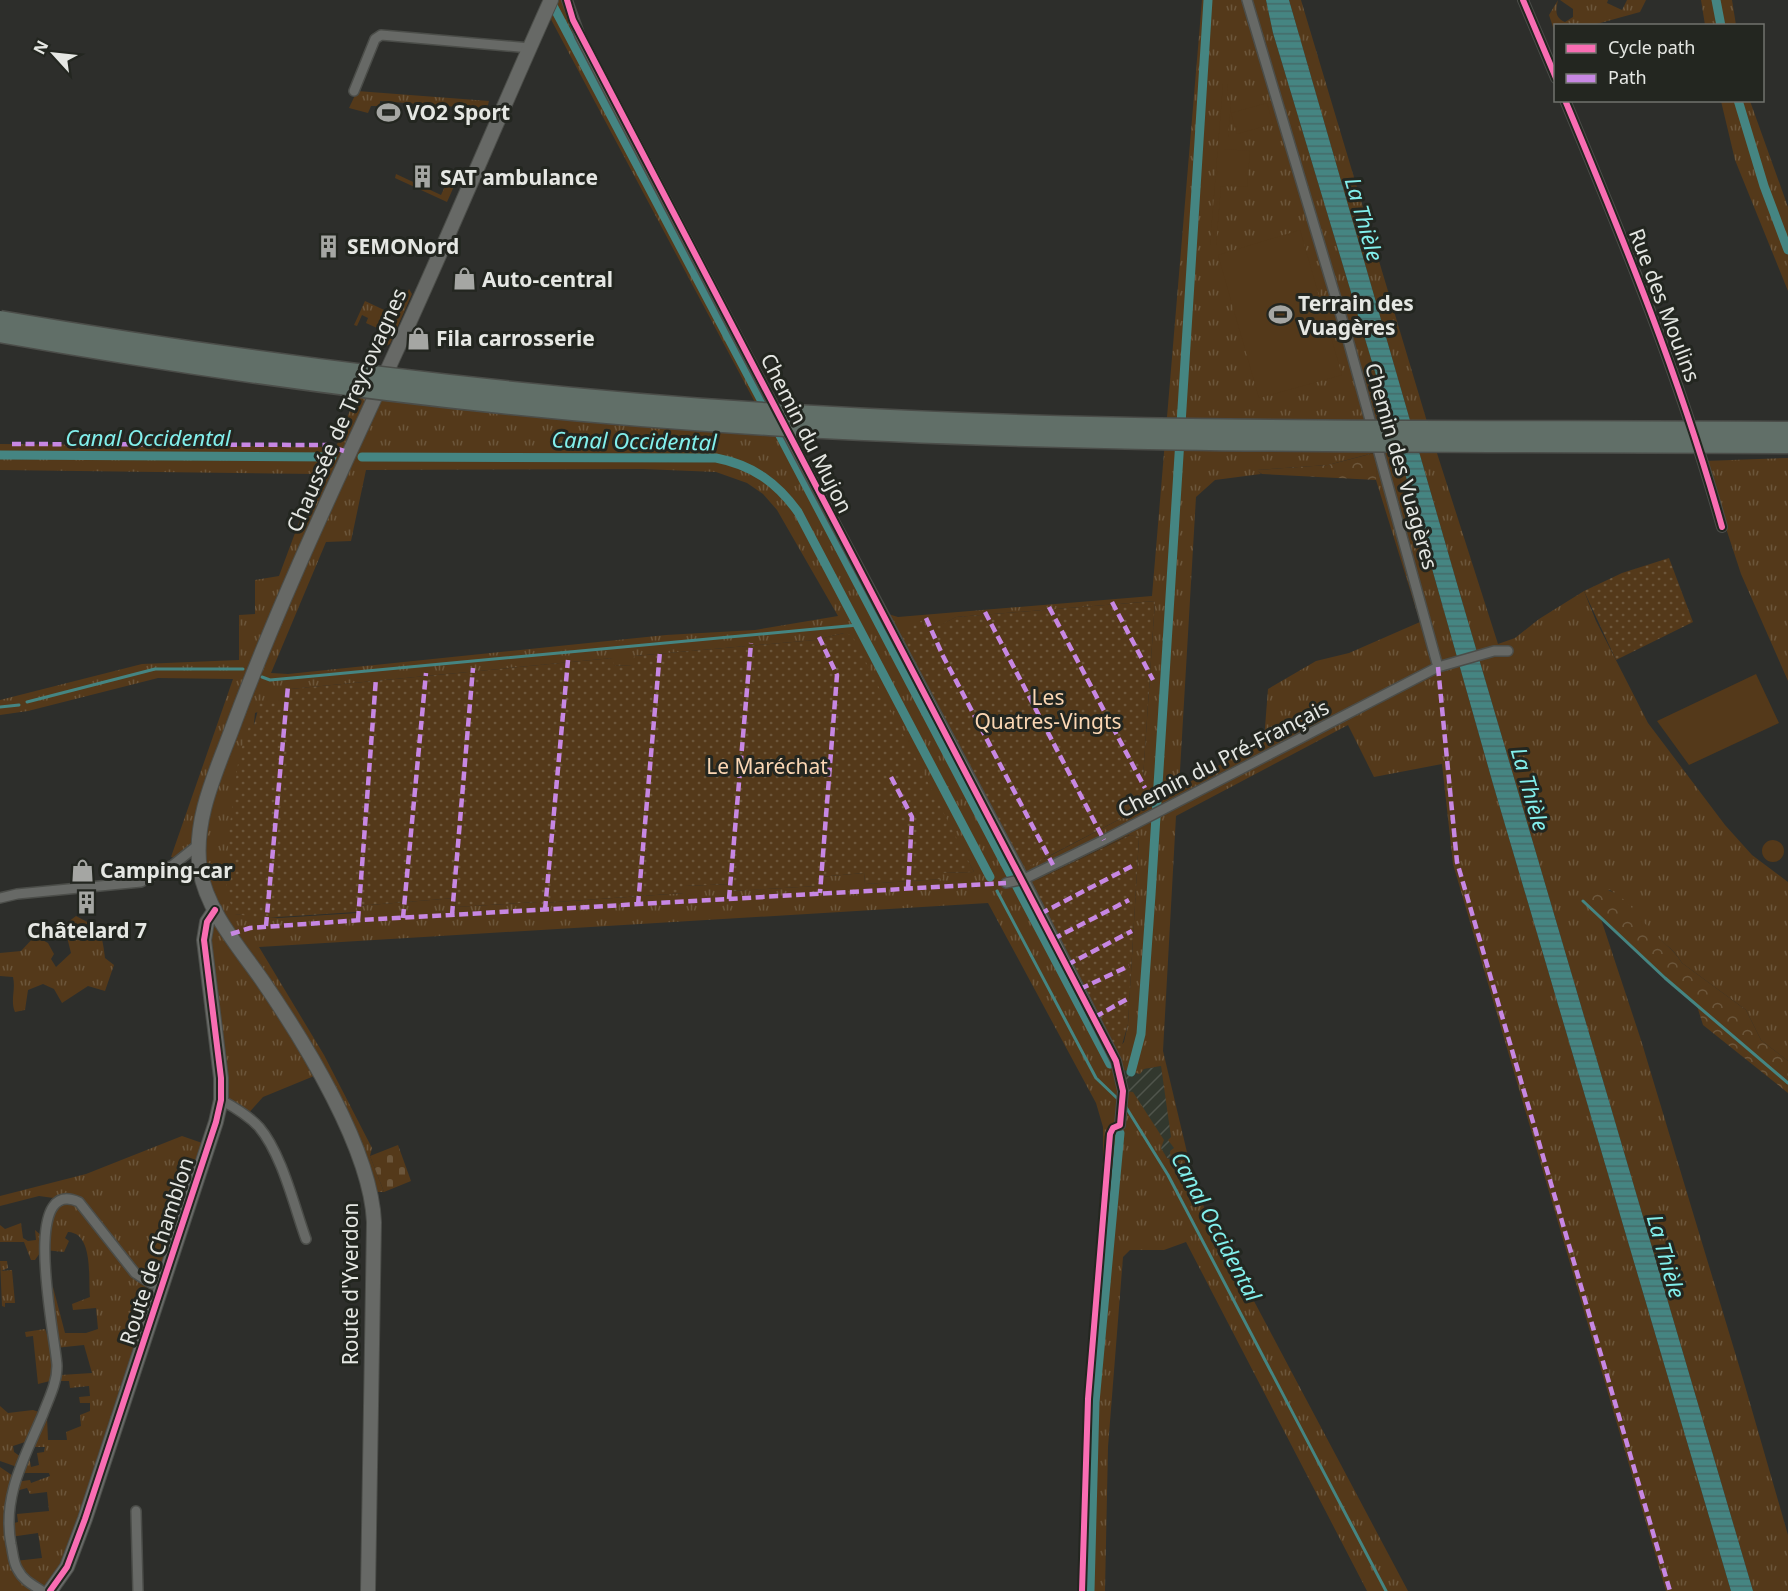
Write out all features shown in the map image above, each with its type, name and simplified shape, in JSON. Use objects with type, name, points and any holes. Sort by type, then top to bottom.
[{"type":"highway","points":[[0,320],[223,356],[386,378],[558,396],[785,414],[972,423],[1148,427],[1788,430]]},
{"type":"highway","points":[[0,333],[223,370],[397,393],[581,412],[775,426],[1150,440],[1788,444]]},
{"type":"main road","name":"Chaussée de Treycovagnes","points":[[198,845],[210,790],[257,662],[548,5]]},
{"type":"main road","points":[[198,845],[201,878],[215,910]]},
{"type":"main road","name":"Route de Chamblon","points":[[50,1591],[73,1553],[216,1122],[221,1100],[218,1049],[204,940],[207,922],[215,910]]},
{"type":"main road","name":"Route d'Yverdon","points":[[215,910],[270,992],[319,1074],[356,1144],[372,1192],[374,1222],[369,1442],[369,1591]]},
{"type":"street","name":"Chemin du Mujon","points":[[567,0],[573,20],[638,148],[1024,879],[1116,1061],[1122,1079],[1120,1125]]},
{"type":"street","name":"Chemin des Vuagères","points":[[1247,0],[1345,329],[1441,666]]},
{"type":"street","points":[[1523,0],[1554,73]]},
{"type":"street","points":[[354,91],[375,39],[381,35],[530,48]]},
{"type":"street","name":"Rue des Moulins","points":[[1566,102],[1656,320],[1704,460],[1722,527]]},
{"type":"street","name":"Chemin du Pré-Français","points":[[1006,883],[1024,879],[1441,666],[1494,651],[1508,651]]},
{"type":"street","points":[[0,898],[17,894],[141,882],[173,865],[198,845]]},
{"type":"street","points":[[221,1100],[246,1116],[265,1137],[278,1162],[306,1239]]},
{"type":"street","points":[[42,1591],[25,1579],[17,1569],[8,1516],[14,1482],[55,1383],[56,1358],[43,1264],[53,1206],[62,1198],[71,1198],[79,1202],[135,1273],[152,1284],[163,1281]]},
{"type":"street","points":[[136,1511],[138,1591]]},
{"type":"shaded area","points":[[1161,1066],[1174,1148],[1172,1160],[1167,1158],[1123,1091],[1119,1069],[1140,1074],[1144,1069]]},
{"type":"green space","points":[[551,0],[567,0],[573,20],[888,614],[898,617],[1152,596],[1202,0],[1266,0],[1273,33],[1397,445],[1493,784],[1731,1591],[1666,1591],[1453,864],[1442,764],[1374,777],[1348,725],[1176,816],[1163,1051],[1190,1165],[1204,1207],[1408,1591],[1367,1591],[1186,1242],[1164,1250],[1130,1250],[1123,1257],[1108,1447],[1105,1591],[1078,1591],[1084,1404],[1103,1160],[1103,1127],[1096,1103],[988,903],[259,947],[324,1055],[372,1148],[370,1156],[384,1192],[372,1192],[319,1074],[263,1097],[246,1116],[221,1100],[207,969],[215,910],[198,845],[180,859],[171,857],[233,679],[158,678],[28,711],[0,715],[0,700],[142,664],[239,660],[239,615],[255,614],[255,580],[279,576],[317,474],[0,470],[0,444],[336,447],[355,397],[767,425],[546,10]],"holes":[[[1377,452],[1376,480],[1420,622],[1349,653],[1316,661],[1268,689],[1264,740],[1179,788],[1196,497],[1215,480],[1261,474],[1257,470],[1328,465]],[[643,469],[716,472],[747,483],[763,494],[777,510],[838,616],[755,630],[666,635],[288,674],[271,673],[326,542],[351,541],[366,470]],[[1155,601],[1141,808],[1044,859],[914,665],[922,621],[928,632],[956,617]],[[844,633],[974,872],[941,873],[942,879],[865,884],[864,873],[819,877],[817,886],[732,891],[732,884],[684,886],[684,893],[543,903],[543,906],[538,902],[456,907],[455,898],[357,906],[357,913],[278,918],[235,914],[255,713],[288,701],[290,689],[613,658],[613,666],[634,665],[634,656],[815,640]],[[1129,835],[1139,837],[1128,1024],[1124,1042],[1117,1050],[1037,880]],[[1161,1066],[1171,1137],[1168,1140],[1174,1148],[1170,1151],[1171,1160],[1161,1148],[1164,1140],[1133,1092],[1123,1091],[1119,1069],[1140,1074],[1144,1069]]]},
{"type":"green space","points":[[1289,0],[1301,0],[1428,425],[1498,644],[1515,638],[1539,619],[1584,591],[1596,621],[1648,723],[1725,825],[1752,855],[1788,882],[1788,1061],[1761,1040],[1746,1010],[1682,963],[1616,894],[1610,890],[1584,901],[1601,919],[1641,1040],[1743,1379],[1788,1535],[1788,1591],[1753,1591],[1462,601]]},
{"type":"green space","points":[[1558,0],[1557,15],[1565,22],[1573,17],[1573,9],[1560,0],[1608,0],[1607,3],[1622,10],[1627,0],[1646,0],[1640,12],[1597,24],[1554,24],[1554,30],[1549,15]]},
{"type":"green space","points":[[1701,0],[1732,0],[1736,24],[1705,24]]},
{"type":"green space","points":[[1223,84],[1228,84],[1227,101],[1231,102],[1228,137],[1224,137],[1224,149],[1250,151],[1247,187],[1221,186],[1216,245],[1210,245]]},
{"type":"green space","points":[[357,91],[489,101],[485,117],[484,109],[380,101],[380,106],[371,106],[368,113],[349,108]]},
{"type":"green space","points":[[1721,102],[1750,102],[1788,207],[1788,291],[1735,160]]},
{"type":"green space","points":[[1267,103],[1273,124],[1237,134],[1231,113]]},
{"type":"green space","points":[[396,174],[441,195],[448,180],[455,184],[447,202],[395,178]]},
{"type":"green space","name":"Terrain des Vuagères","points":[[1300,230],[1342,375],[1259,398],[1218,255]]},
{"type":"green space","points":[[409,289],[412,294],[390,344],[380,349],[393,325],[381,320],[377,328],[366,323],[368,318],[362,315],[357,326],[354,325],[365,301],[397,316]]},
{"type":"green space","points":[[1378,452],[1376,480],[1262,474],[1256,470],[1328,465]]},
{"type":"green space","points":[[1788,458],[1788,681],[1741,574],[1704,461]]},
{"type":"green space","points":[[1669,558],[1693,622],[1616,660],[1584,591],[1622,573]]},
{"type":"green space","name":"Les Quatres-Vingts","points":[[1155,601],[1141,808],[1024,869],[898,633],[922,621],[928,631],[956,617]]},
{"type":"green space","name":"Le Maréchat","points":[[844,633],[852,635],[974,872],[942,873],[943,879],[865,884],[864,873],[819,877],[818,886],[732,891],[732,884],[685,886],[684,893],[543,903],[543,906],[538,906],[538,902],[456,907],[455,898],[357,906],[357,912],[263,918],[235,914],[226,893],[229,831],[239,756],[249,726],[254,725],[260,702],[288,701],[290,689],[613,658],[614,666],[633,665],[634,656],[815,640]]},
{"type":"green space","points":[[1756,674],[1779,723],[1689,765],[1657,721]]},
{"type":"green space","points":[[1130,835],[1139,837],[1128,1024],[1120,1052],[1113,1045],[1034,890],[1037,880]]},
{"type":"green space","points":[[1773,840],[1781,843],[1784,851],[1781,859],[1773,862],[1765,859],[1762,851],[1765,843]]},
{"type":"green space","points":[[1598,889],[1621,897],[1682,963],[1746,1010],[1761,1040],[1788,1061],[1788,1093],[1703,1025],[1697,1006],[1583,901]]},
{"type":"green space","points":[[76,916],[95,927],[103,942],[105,958],[114,965],[105,991],[88,986],[62,1003],[54,989],[43,984],[28,990],[25,1010],[15,1012],[13,977],[0,976],[0,953],[21,951],[35,936],[48,943],[54,954],[51,959],[56,967],[71,953],[64,925]]},
{"type":"green space","points":[[182,1136],[208,1145],[59,1579],[40,1591],[0,1591],[0,1467],[16,1478],[15,1482],[30,1480],[31,1483],[50,1476],[49,1473],[18,1473],[20,1468],[0,1461],[0,1406],[8,1413],[33,1410],[42,1413],[46,1404],[53,1404],[47,1418],[48,1440],[67,1440],[66,1432],[81,1426],[80,1415],[90,1411],[90,1403],[80,1403],[79,1397],[90,1396],[89,1386],[70,1388],[69,1381],[59,1381],[61,1375],[92,1373],[84,1345],[55,1348],[45,1289],[53,1287],[65,1333],[86,1333],[98,1329],[96,1308],[73,1310],[72,1304],[90,1297],[88,1258],[82,1240],[76,1234],[68,1232],[65,1238],[69,1241],[64,1252],[45,1250],[49,1219],[61,1199],[39,1196],[0,1206],[0,1196],[86,1174]],"holes":[[[31,1440],[30,1445],[45,1447],[44,1452],[37,1453],[39,1465],[31,1467],[29,1456],[24,1459],[14,1452],[13,1446]],[[27,1488],[30,1494],[47,1492],[49,1511],[17,1514],[18,1522],[14,1523],[12,1492]],[[38,1533],[42,1558],[15,1561],[10,1537]]]},
{"type":"green space","points":[[398,1145],[411,1181],[384,1192],[370,1156]]},
{"type":"green space","points":[[21,1223],[23,1238],[28,1241],[36,1240],[35,1230],[42,1236],[40,1253],[35,1260],[31,1260],[24,1242],[0,1242],[0,1225],[5,1229]]},
{"type":"green space","points":[[0,1261],[7,1261],[8,1268],[1,1271],[12,1270],[15,1303],[5,1303],[5,1307],[2,1306]]},
{"type":"green space","points":[[45,1329],[52,1355],[52,1368],[50,1381],[38,1384],[33,1336],[26,1337],[25,1332]]},
{"type":"water","points":[[1266,0],[1289,0],[1462,601],[1753,1591],[1731,1591],[1493,784],[1397,445],[1273,33]]},
{"type":"waterway","points":[[550,0],[767,411]]},
{"type":"waterway","points":[[1131,1072],[1141,1034],[1151,895],[1208,0]]},
{"type":"waterway","points":[[1716,0],[1721,24]]},
{"type":"waterway","points":[[1739,102],[1764,186],[1788,250]]},
{"type":"waterway","points":[[775,426],[1110,1064]]},
{"type":"waterway","name":"Canal Occidental","points":[[0,455],[332,457]]},
{"type":"waterway","name":"Canal Occidental","points":[[362,457],[716,458],[741,465],[763,477],[782,492],[798,512],[990,877]]},
{"type":"waterway","points":[[262,677],[270,680],[858,625]]},
{"type":"waterway","points":[[27,702],[155,669],[243,669]]},
{"type":"waterway","points":[[0,707],[19,705]]},
{"type":"waterway","name":"Canal Occidental","points":[[997,891],[1096,1078],[1119,1100]]},
{"type":"waterway","points":[[1583,901],[1665,978],[1788,1083]]},
{"type":"waterway","name":"Canal Occidental","points":[[1124,1104],[1168,1175],[1386,1591]]},
{"type":"waterway","points":[[1090,1591],[1095,1402],[1120,1133]]},
{"type":"marked path","points":[[12,444],[326,445],[344,451]]},
{"type":"marked path","points":[[1112,602],[1153,680]]},
{"type":"marked path","points":[[1049,607],[1145,788]]},
{"type":"marked path","points":[[985,612],[1104,840]]},
{"type":"marked path","points":[[926,618],[943,656],[1053,865]]},
{"type":"marked path","points":[[819,637],[837,675],[820,893]]},
{"type":"marked path","points":[[729,899],[751,643]]},
{"type":"marked path","points":[[638,905],[660,651]]},
{"type":"marked path","points":[[545,910],[568,660]]},
{"type":"marked path","points":[[1438,667],[1457,862],[1670,1591]]},
{"type":"marked path","points":[[452,915],[473,668]]},
{"type":"marked path","points":[[403,918],[426,673]]},
{"type":"marked path","points":[[358,920],[376,678]]},
{"type":"marked path","points":[[266,926],[288,686]]},
{"type":"marked path","points":[[891,777],[912,817],[908,889]]},
{"type":"marked path","points":[[1040,914],[1134,865]]},
{"type":"marked path","points":[[231,934],[250,928],[362,920],[1006,883]]},
{"type":"marked path","points":[[1053,939],[1129,900]]},
{"type":"marked path","points":[[1067,965],[1132,931]]},
{"type":"marked path","points":[[1080,989],[1129,966]]},
{"type":"marked path","points":[[1095,1017],[1129,998]]},
{"type":"cycle path","points":[[567,0],[573,20],[1116,1061],[1123,1091],[1120,1125],[1113,1128],[1110,1134],[1088,1399],[1082,1591]]},
{"type":"cycle path","points":[[1523,0],[1554,73]]},
{"type":"cycle path","points":[[1566,102],[1630,258],[1670,364],[1722,527]]},
{"type":"cycle path","points":[[50,1591],[67,1567],[85,1519],[216,1122],[221,1100],[221,1078],[204,940],[207,922],[215,910]]},
{"type":"place","name":"VO2 Sport","points":[[388,112]]},
{"type":"place","name":"SAT ambulance","points":[[422,177]]},
{"type":"place","name":"SEMONord","points":[[329,246]]},
{"type":"place","name":"Auto-central","points":[[464,279]]},
{"type":"place","name":"Terrain des Vuagères","points":[[1280,315]]},
{"type":"place","name":"Fila carrosserie","points":[[418,338]]},
{"type":"place","name":"Camping-car","points":[[82,870]]},
{"type":"place","name":"Châtelard 7","points":[[87,902]]},
{"type":"water label","name":"La Thièle","points":[[1365,219]]},
{"type":"water label","name":"La Thièle","points":[[1531,789]]},
{"type":"water label","name":"La Thièle","points":[[1667,1256]]}]
